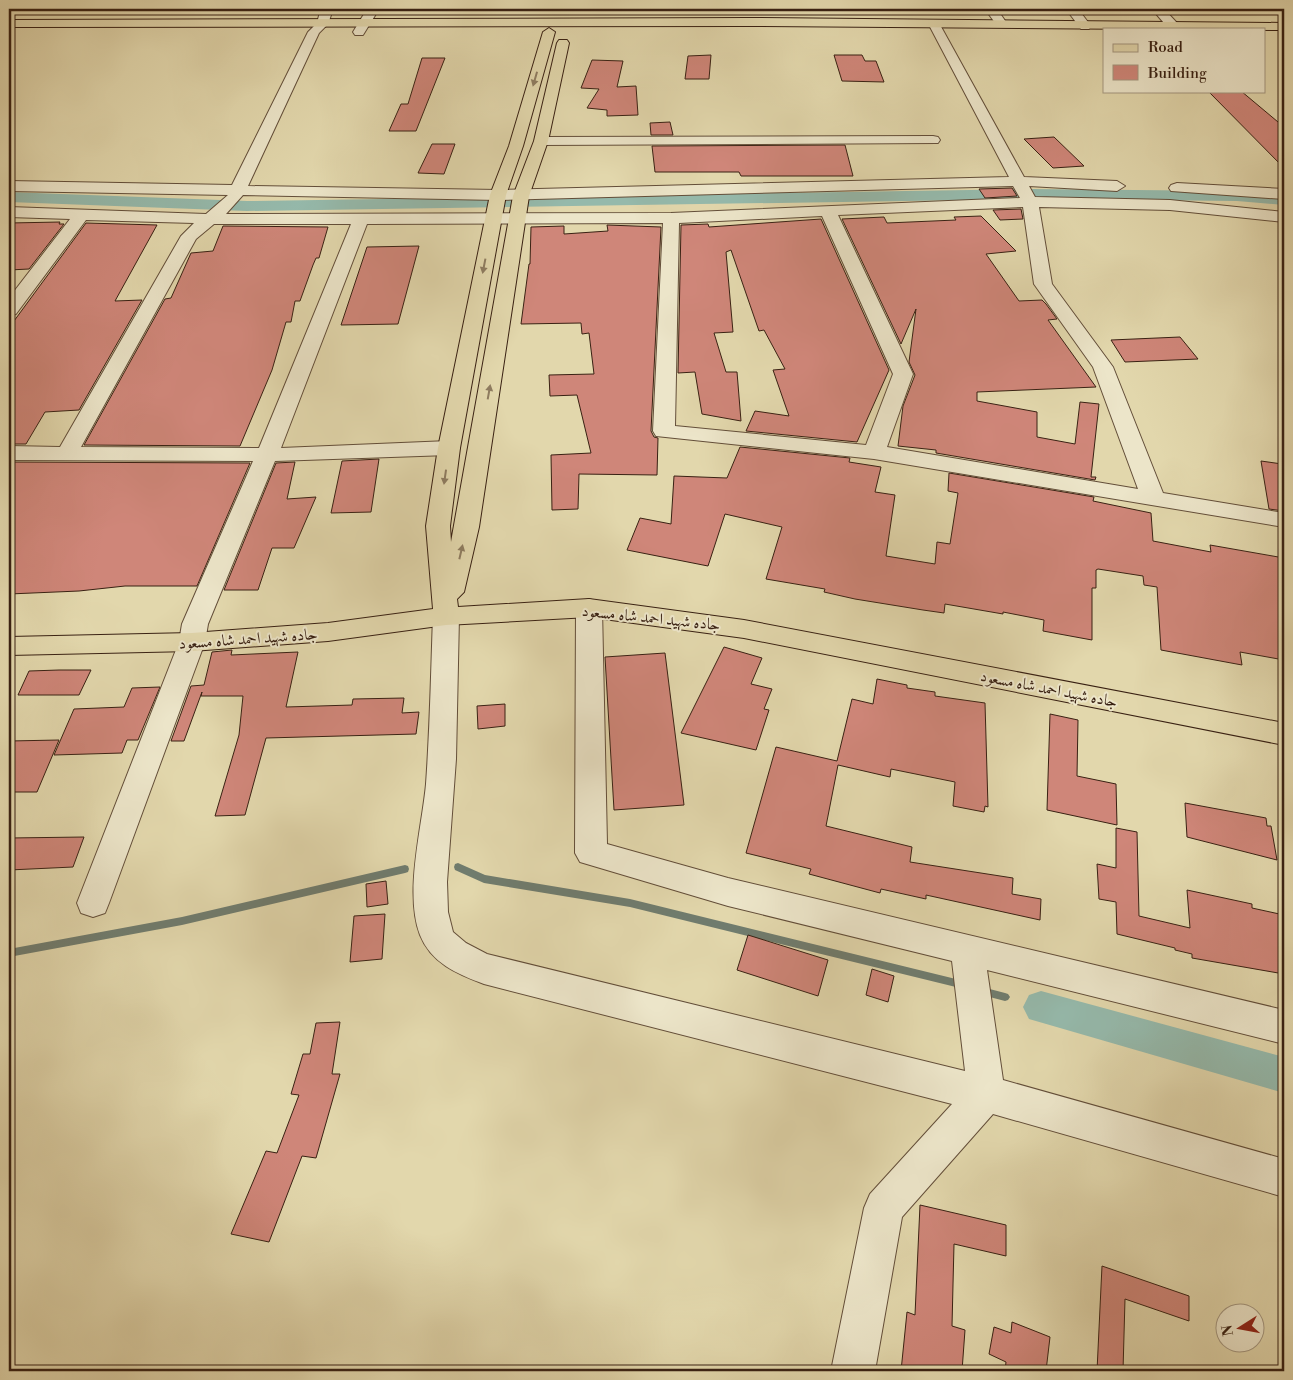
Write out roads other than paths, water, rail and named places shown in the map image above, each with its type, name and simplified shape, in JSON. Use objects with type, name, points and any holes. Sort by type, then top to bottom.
[{"type":"main road","points":[[9,30],[362,28],[751,22],[1103,33]]},
{"type":"main road","points":[[9,24],[318,28]]},
{"type":"main road","points":[[362,28],[565,32],[937,29],[1002,25],[1284,27]]},
{"type":"main road","points":[[446,616],[438,526],[449,448],[498,196],[516,146],[549,32]]},
{"type":"main road","points":[[446,616],[467,527],[522,195],[541,141],[565,32]]},
{"type":"main road","points":[[1266,34],[1284,34]]},
{"type":"main road","name":"جاده شهيد احمد شاه مسعود","points":[[9,646],[192,642],[328,632],[446,616],[589,608],[744,628],[1284,734]]},
{"type":"street","points":[[67,453],[189,236],[215,216],[236,195],[326,12],[324,9]]},
{"type":"street","points":[[362,28],[373,9]]},
{"type":"street","points":[[991,9],[1002,25]]},
{"type":"street","points":[[1072,9],[1085,26]]},
{"type":"street","points":[[1158,9],[1174,26]]},
{"type":"street","points":[[937,29],[1023,193],[1043,284],[1103,367],[1153,497]]},
{"type":"street","points":[[541,141],[933,140]]},
{"type":"street","points":[[9,186],[236,195],[498,196],[1023,193],[1170,205],[1284,217]]},
{"type":"street","points":[[9,212],[82,215],[361,218],[672,218],[828,212],[1023,193],[1132,186]]},
{"type":"street","points":[[1161,188],[1284,194]]},
{"type":"street","points":[[828,212],[903,374],[874,452]]},
{"type":"street","points":[[9,310],[82,215]]},
{"type":"street","points":[[93,903],[192,642],[195,624],[267,455],[361,218]]},
{"type":"street","points":[[672,218],[664,431],[874,452],[1284,520]]},
{"type":"street","points":[[9,453],[267,455],[449,448]]},
{"type":"street","points":[[589,608],[590,853],[728,892],[1284,1027]]},
{"type":"street","points":[[446,616],[439,804],[431,891],[434,928],[445,946],[463,960],[484,969],[986,1094],[1284,1178]]},
{"type":"street","points":[[852,1371],[884,1208],[986,1094],[968,949]]},
{"type":"waterway","points":[[9,197],[247,206],[1032,194],[1237,196],[1284,200]]},
{"type":"waterway","points":[[458,867],[484,879],[630,903],[964,985]]},
{"type":"waterway","points":[[9,953],[182,921],[405,869]]},
{"type":"waterway","points":[[982,991],[1005,997]]},
{"type":"waterway","points":[[1041,1007],[1284,1075]]}]
